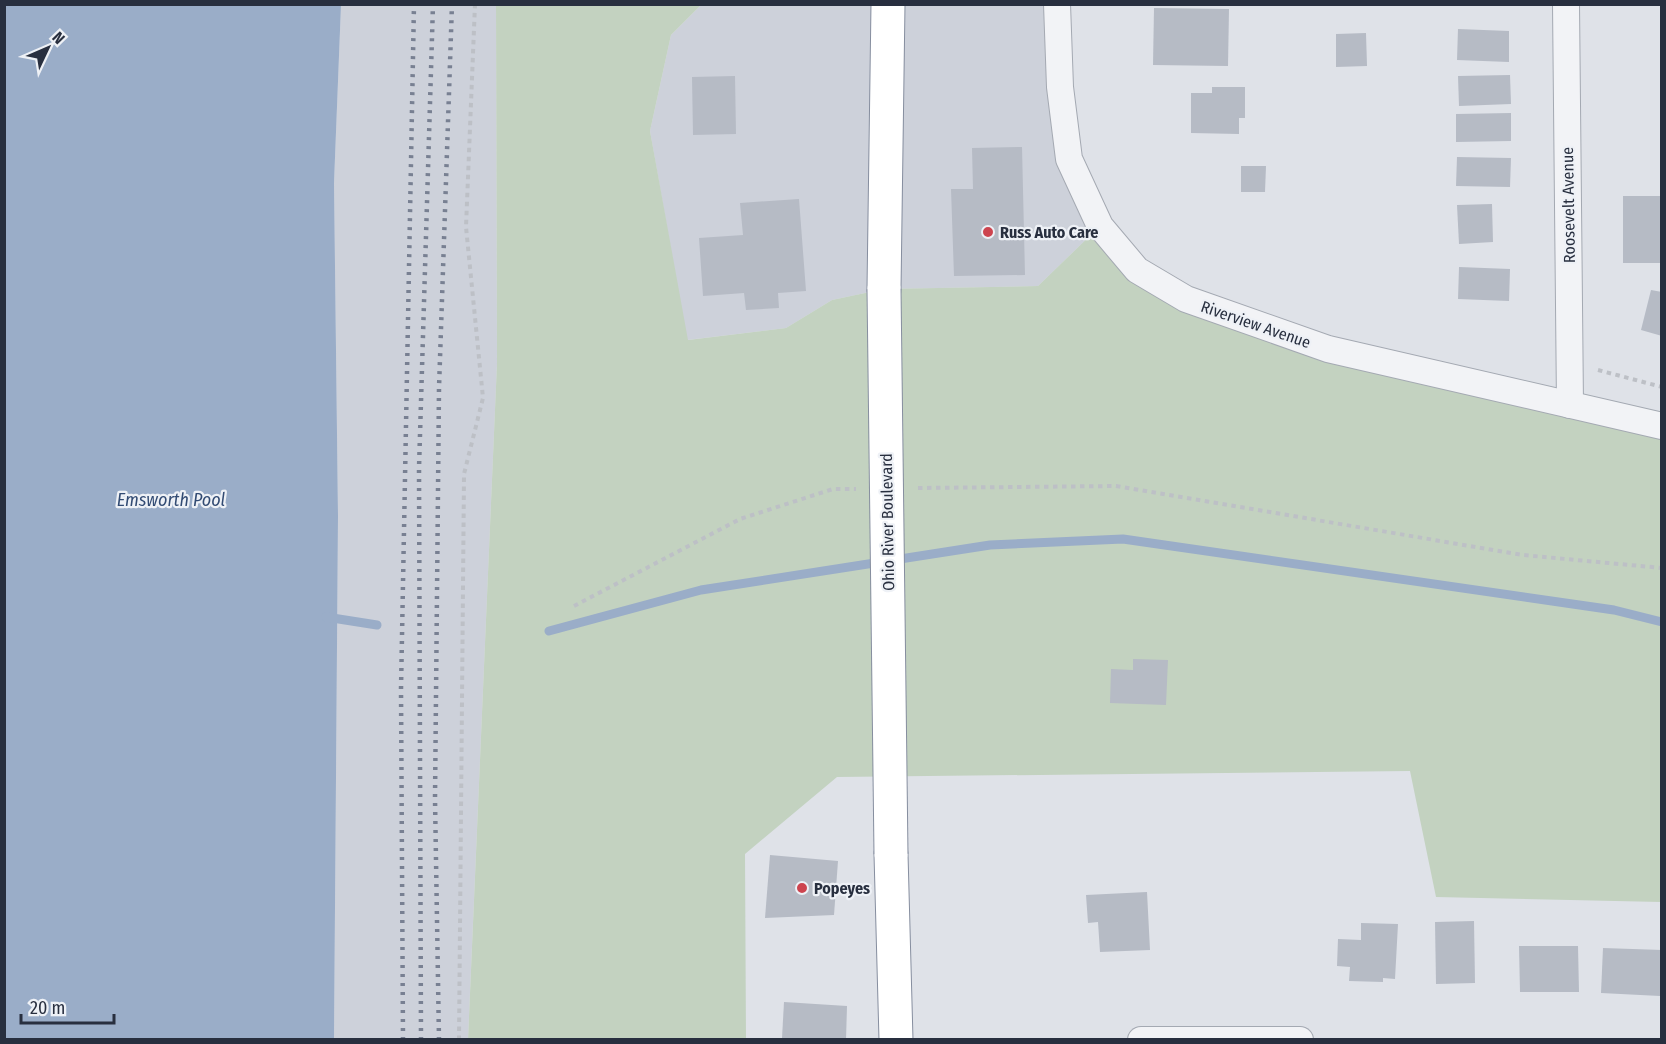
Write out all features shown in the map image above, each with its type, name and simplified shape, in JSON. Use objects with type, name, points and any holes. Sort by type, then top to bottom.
[{"type":"highway","name":"Ohio River Boulevard","points":[[888,4],[884,289],[891,854],[896,1040]]},
{"type":"street","name":"Riverview Avenue","points":[[1057,4],[1060,87],[1069,159],[1100,226],[1137,270],[1186,299],[1328,349],[1662,426]]},
{"type":"street","name":"Roosevelt Avenue","points":[[1566,4],[1570,405]]},
{"type":"street","points":[[1141,1040],[1300,1040]]},
{"type":"path","points":[[459,1040],[465,474],[483,398],[466,227],[475,4]]},
{"type":"path","points":[[1569,363],[1662,387]]},
{"type":"path","points":[[916,488],[1116,486],[1523,555],[1662,568]]},
{"type":"path","points":[[574,606],[740,519],[833,489],[868,489]]},
{"type":"shaded area","points":[[341,5],[496,5],[497,363],[468,1039],[334,1040],[338,516],[334,183]]},
{"type":"shaded area","points":[[701,5],[1057,5],[1060,87],[1100,226],[1038,286],[884,289],[832,300],[786,328],[687,340],[650,131],[671,35]]},
{"type":"green space","points":[[496,5],[701,5],[671,35],[650,131],[688,340],[786,328],[832,300],[884,289],[1038,286],[1100,226],[1186,299],[1661,426],[1661,902],[1436,897],[1410,771],[837,777],[745,854],[746,1039],[468,1040],[497,363]]},
{"type":"water","name":"Emsworth Pool","points":[[5,4],[341,5],[334,183],[338,516],[334,1039],[5,1039]]},
{"type":"building","points":[[1154,8],[1229,9],[1228,66],[1153,65]]},
{"type":"building","points":[[1458,29],[1509,31],[1509,62],[1457,60]]},
{"type":"building","points":[[1366,33],[1367,66],[1336,67],[1336,34]]},
{"type":"building","points":[[1510,75],[1511,104],[1459,106],[1458,76]]},
{"type":"building","points":[[735,76],[736,134],[693,135],[692,77]]},
{"type":"building","points":[[1212,87],[1245,87],[1245,118],[1239,118],[1239,134],[1191,133],[1191,93],[1212,93]]},
{"type":"building","points":[[1511,113],[1511,141],[1456,142],[1456,114]]},
{"type":"building","name":"Russ Auto Care","points":[[1022,147],[1025,275],[954,276],[951,189],[973,189],[972,148]]},
{"type":"building","points":[[1457,157],[1511,158],[1510,187],[1456,186]]},
{"type":"building","points":[[1241,166],[1266,166],[1265,192],[1241,192]]},
{"type":"building","points":[[1623,196],[1662,196],[1662,263],[1623,263]]},
{"type":"building","points":[[799,199],[806,291],[778,293],[779,308],[746,310],[744,293],[703,296],[699,238],[743,235],[740,203]]},
{"type":"building","points":[[1492,204],[1493,242],[1459,244],[1457,205]]},
{"type":"building","points":[[1459,267],[1510,269],[1509,301],[1458,299]]},
{"type":"building","points":[[1651,290],[1662,292],[1662,336],[1641,330]]},
{"type":"building","points":[[1133,659],[1168,660],[1166,705],[1110,703],[1111,669],[1133,670]]},
{"type":"building","name":"Popeyes","points":[[770,855],[838,861],[834,915],[765,918]]},
{"type":"building","points":[[1147,892],[1150,950],[1100,952],[1098,922],[1088,923],[1086,895]]},
{"type":"building","points":[[1474,921],[1475,983],[1436,984],[1435,922]]},
{"type":"building","points":[[1361,923],[1398,924],[1395,979],[1383,978],[1383,982],[1349,981],[1350,967],[1337,966],[1338,939],[1361,940]]},
{"type":"building","points":[[1519,946],[1578,946],[1579,992],[1520,992]]},
{"type":"building","points":[[1603,948],[1662,950],[1660,996],[1601,993]]},
{"type":"building","points":[[784,1002],[847,1006],[846,1040],[782,1038]]},
{"type":"waterway","points":[[549,631],[701,590],[990,545],[1123,539],[1614,610],[1662,622]]},
{"type":"waterway","points":[[326,617],[377,625]]},
{"type":"railway","points":[[403,1040],[401,689],[414,4]]},
{"type":"railway","points":[[421,1040],[419,468],[433,4]]},
{"type":"railway","points":[[439,1040],[435,799],[439,388],[452,4]]},
{"type":"place","name":"Russ Auto Care","points":[[988,232]]},
{"type":"place","name":"Popeyes","points":[[802,888]]}]
